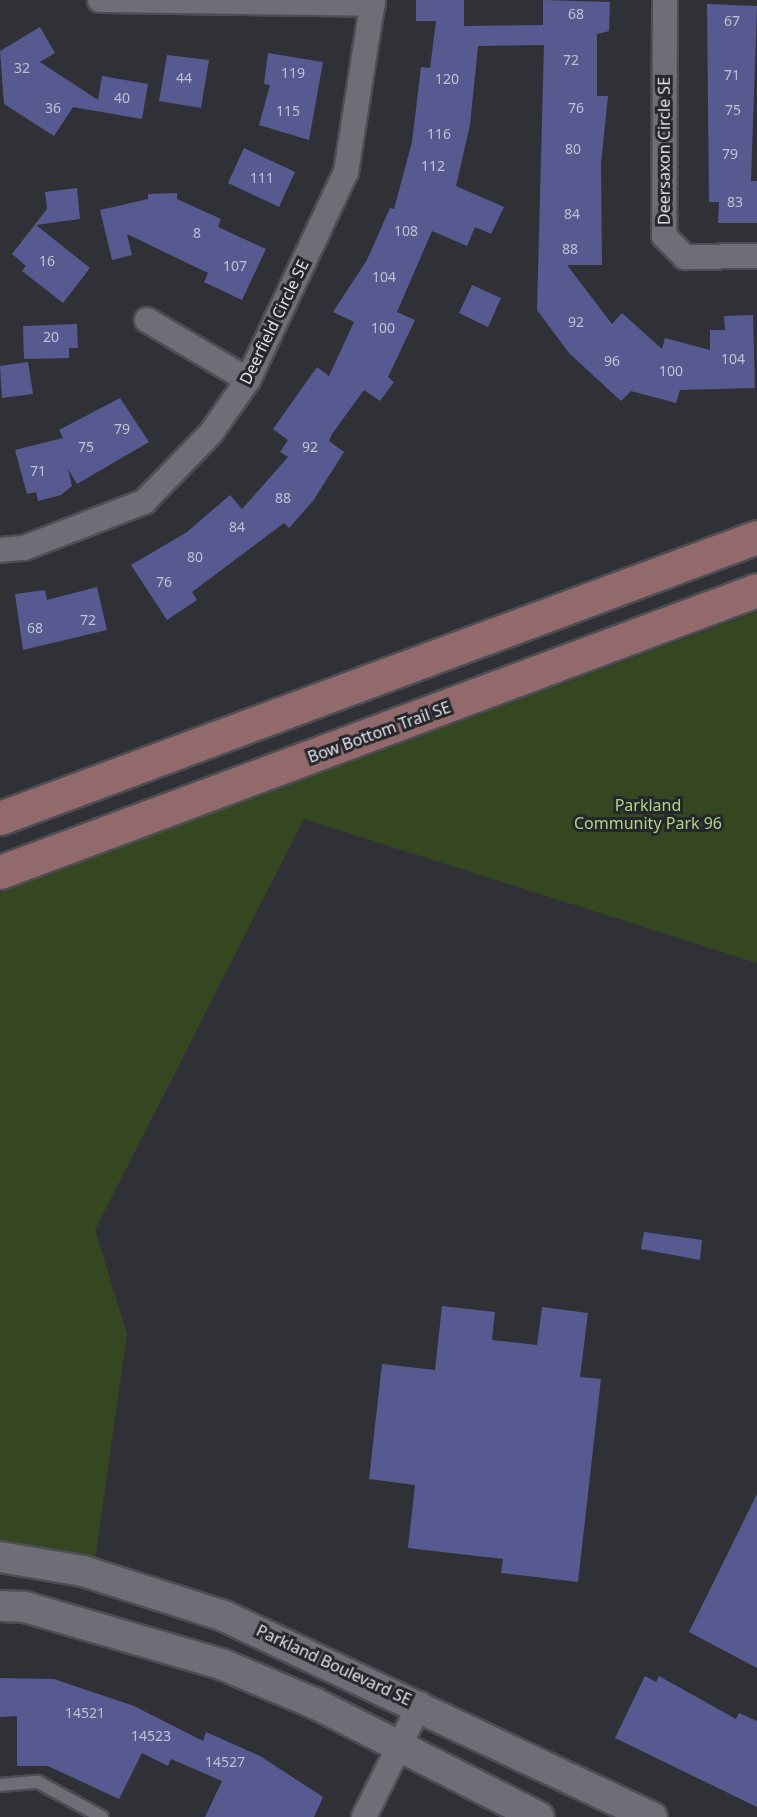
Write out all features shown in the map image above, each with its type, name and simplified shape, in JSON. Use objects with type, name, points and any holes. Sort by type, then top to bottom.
[{"type":"main road","points":[[0,818],[757,537]]},
{"type":"main road","name":"Bow Bottom Trail SE","points":[[0,872],[757,590]]},
{"type":"street","points":[[100,0],[373,2]]},
{"type":"street","name":"Deersaxon Circle SE","points":[[665,0],[664,236],[685,257],[757,256]]},
{"type":"street","name":"Deerfield Circle SE","points":[[0,550],[24,548],[144,502],[211,434],[248,380],[346,172],[373,2]]},
{"type":"street","points":[[147,320],[248,380]]},
{"type":"street","name":"Parkland Boulevard SE","points":[[0,1557],[83,1571],[170,1596],[286,1641],[652,1817]]},
{"type":"street","points":[[0,1606],[25,1607],[221,1664],[400,1746],[539,1817]]},
{"type":"street","points":[[364,1817],[420,1704]]},
{"type":"lane","points":[[0,1785],[38,1782],[102,1817]]},
{"type":"green space","name":"Parkland Community Park 96","points":[[757,612],[757,963],[304,819],[95,1230],[127,1334],[95,1560],[0,1550],[0,892]]},
{"type":"building","points":[[416,0],[464,0],[464,26],[543,25],[543,0],[610,2],[609,31],[597,34],[597,96],[608,96],[601,164],[602,265],[567,265],[612,324],[622,313],[662,349],[665,338],[710,350],[710,330],[725,330],[724,316],[753,315],[755,388],[680,390],[676,403],[631,391],[621,401],[569,353],[537,310],[544,45],[478,46],[470,125],[456,186],[504,207],[491,234],[475,227],[467,246],[432,231],[397,312],[415,320],[388,377],[394,382],[380,401],[364,390],[332,434],[329,441],[344,452],[313,501],[289,528],[284,523],[192,592],[197,600],[167,620],[131,565],[187,532],[230,495],[242,509],[288,457],[280,452],[288,440],[273,429],[317,367],[329,376],[354,322],[333,312],[367,260],[390,208],[394,209],[412,142],[421,67],[430,68],[436,21],[416,21]]},
{"type":"building","points":[[707,4],[757,6],[751,181],[757,181],[757,223],[718,223],[719,202],[709,202]]},
{"type":"building","points":[[40,27],[55,53],[40,62],[98,100],[102,76],[148,84],[142,119],[73,107],[54,136],[4,104],[0,51]]},
{"type":"building","points":[[268,53],[323,62],[309,140],[259,125],[270,85],[264,84]]},
{"type":"building","points":[[167,55],[209,60],[201,108],[159,101]]},
{"type":"building","points":[[244,148],[295,172],[279,207],[228,183]]},
{"type":"building","points":[[77,188],[80,219],[36,225],[90,268],[63,303],[22,271],[26,266],[12,254],[47,209],[45,192]]},
{"type":"building","points":[[177,193],[177,199],[221,219],[218,227],[266,249],[242,300],[204,282],[208,273],[127,234],[132,255],[112,260],[100,210],[148,199],[148,194]]},
{"type":"building","points":[[472,285],[501,298],[488,327],[459,313]]},
{"type":"building","points":[[77,324],[78,348],[69,348],[69,358],[24,359],[23,326]]},
{"type":"building","points":[[28,362],[33,394],[2,398],[0,366]]},
{"type":"building","points":[[120,398],[149,442],[77,484],[68,469],[72,486],[61,495],[38,501],[36,492],[27,494],[15,450],[63,438],[59,430]]},
{"type":"building","points":[[97,587],[107,630],[23,650],[15,594],[45,590],[47,600]]},
{"type":"building","points":[[644,1232],[702,1240],[700,1260],[641,1249]]},
{"type":"building","points":[[442,1306],[495,1312],[492,1340],[537,1345],[542,1307],[588,1313],[580,1377],[601,1379],[578,1582],[501,1573],[503,1559],[408,1548],[415,1485],[369,1479],[382,1364],[435,1370]]},
{"type":"building","points":[[757,1494],[757,1668],[689,1632]]},
{"type":"building","points":[[645,1676],[656,1682],[659,1676],[736,1719],[739,1713],[757,1721],[757,1807],[615,1738]]},
{"type":"building","points":[[0,1678],[54,1679],[134,1706],[203,1741],[206,1732],[260,1756],[323,1797],[314,1817],[205,1817],[222,1781],[171,1759],[168,1766],[142,1753],[119,1799],[48,1766],[17,1766],[17,1716],[0,1717]]}]
